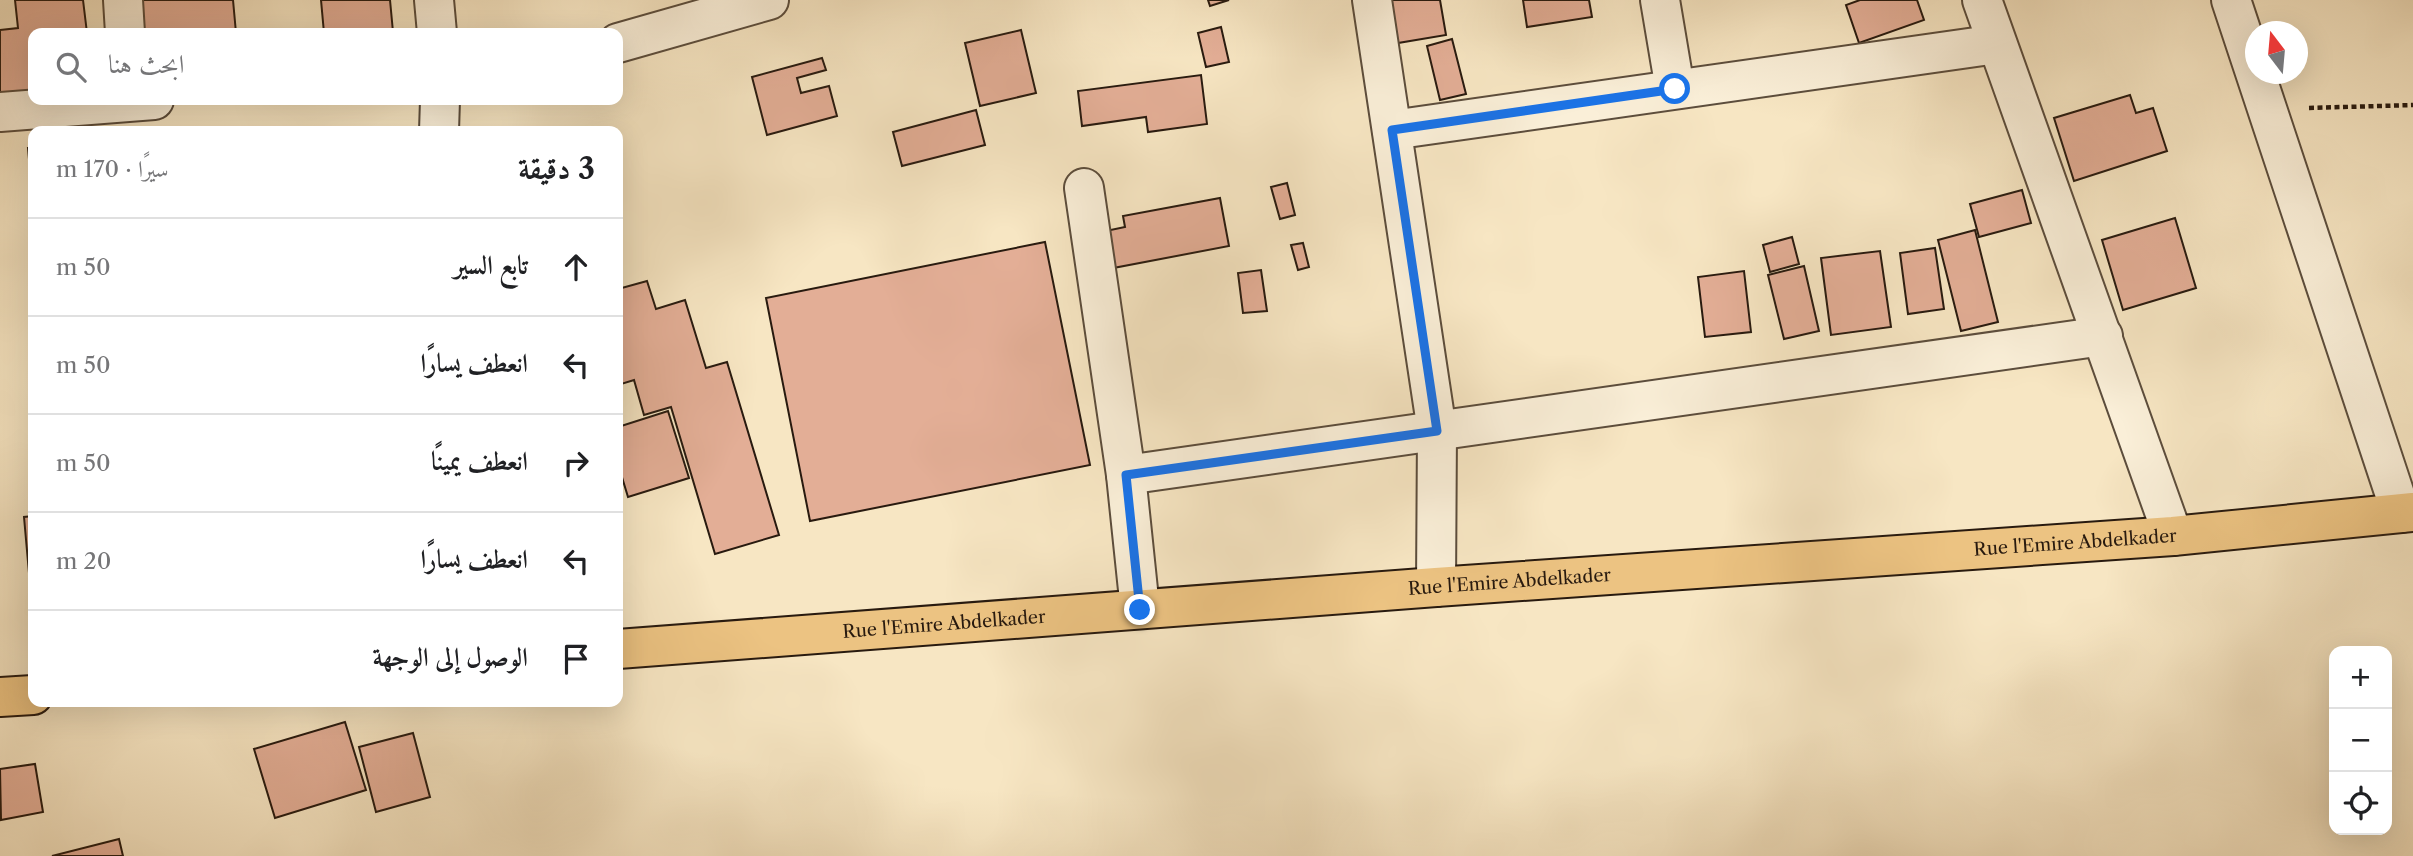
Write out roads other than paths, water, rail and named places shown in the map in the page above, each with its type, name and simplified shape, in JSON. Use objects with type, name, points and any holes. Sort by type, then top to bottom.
[{"type":"main road","name":"Rue l'Emire Abdelkader","points":[[623,649],[1436,587],[2173,536],[2407,513]]},
{"type":"main road","points":[[0,697],[28,695]]},
{"type":"street","points":[[123,0],[125,28]]},
{"type":"street","points":[[434,0],[437,28]]},
{"type":"street","points":[[1372,0],[1437,431],[1436,587]]},
{"type":"street","points":[[1660,0],[1675,89]]},
{"type":"street","points":[[1982,0],[2173,536]]},
{"type":"street","points":[[2231,0],[2407,513]]},
{"type":"street","points":[[623,42],[759,1]]},
{"type":"street","points":[[1392,130],[1997,44]]},
{"type":"street","points":[[439,126],[440,105]]},
{"type":"street","points":[[0,112],[137,108]]},
{"type":"street","points":[[1084,188],[1126,475],[1140,610]]},
{"type":"street","points":[[1126,475],[2103,336]]}]
